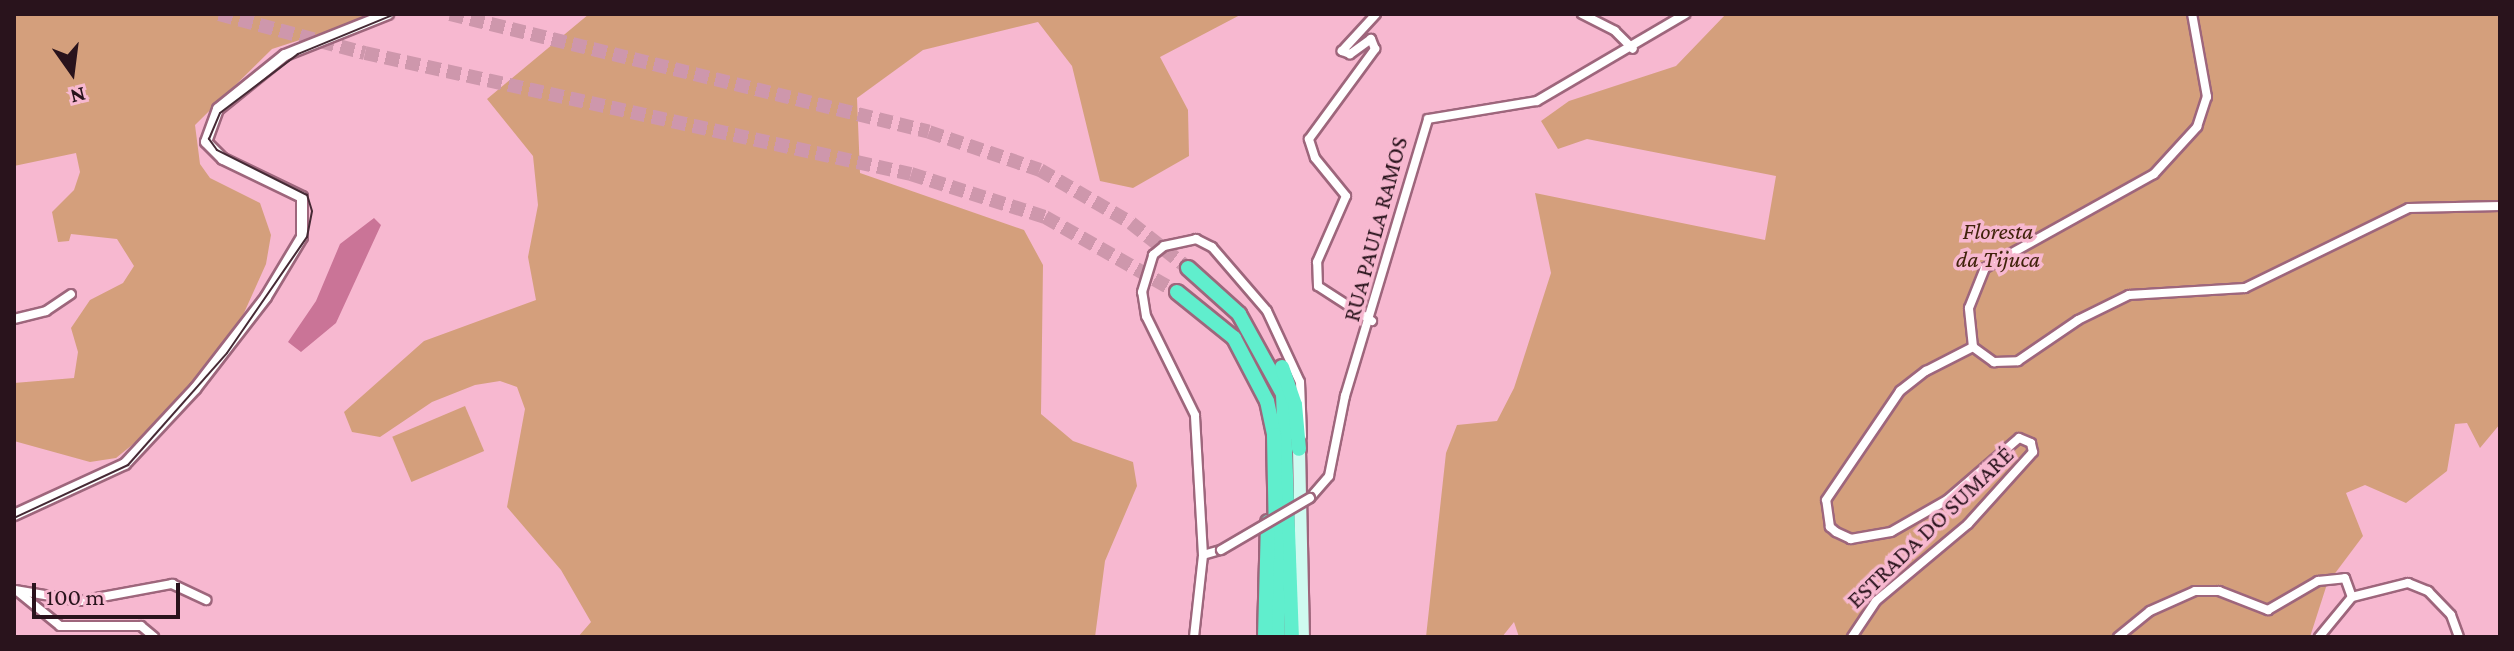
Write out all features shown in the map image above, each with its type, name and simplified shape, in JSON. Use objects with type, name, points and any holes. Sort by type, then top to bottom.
[{"type":"highway","points":[[1188,268],[1239,314],[1285,371],[1299,449]]},
{"type":"highway","points":[[1177,292],[1234,338],[1267,401],[1274,435],[1278,637]]},
{"type":"highway","points":[[1239,314],[1272,366],[1286,410],[1292,637]]},
{"type":"highway","points":[[1263,637],[1267,616],[1267,401]]},
{"type":"main road","points":[[1299,449],[1303,637]]},
{"type":"street","points":[[14,515],[125,464],[204,378],[302,237],[302,197],[223,159],[206,142],[218,109],[285,55],[388,14]]},
{"type":"street","points":[[1372,321],[1318,286],[1317,262],[1346,196],[1315,158],[1309,139],[1375,49],[1371,39],[1350,54],[1342,51],[1376,14]]},
{"type":"street","points":[[1582,14],[1615,31],[1633,49]]},
{"type":"street","name":"RUA PAULA RAMOS","points":[[1203,555],[1221,550],[1310,498],[1329,476],[1345,396],[1372,321],[1428,119],[1537,101],[1633,49],[1685,14]]},
{"type":"street","points":[[2192,14],[2207,97],[2197,127],[2154,174],[1985,268],[1969,308],[1973,347],[1994,362],[2018,361],[2078,320],[2129,295],[2245,288],[2409,208],[2500,206]]},
{"type":"street","points":[[1194,637],[1203,555],[1195,415],[1144,310],[1146,270],[1164,246],[1196,239],[1212,247],[1267,311],[1300,382],[1306,419],[1299,449]]},
{"type":"street","points":[[14,319],[46,311],[71,294]]},
{"type":"street","name":"ESTRADA DO SUMARÉ","points":[[1852,637],[1876,601],[1968,524],[2033,452],[2031,443],[2019,438],[1947,500],[1891,532],[1851,539],[1830,527],[1826,500],[1900,391],[1973,347]]},
{"type":"street","points":[[2118,637],[2150,611],[2195,591],[2219,591],[2268,610],[2337,576],[2350,583],[2352,597]]},
{"type":"street","points":[[2319,637],[2352,597],[2408,583],[2428,591],[2451,615],[2459,637]]},
{"type":"street","points":[[15,590],[80,601],[172,584],[206,600]]},
{"type":"street","points":[[15,590],[60,626],[141,626],[154,637]]},
{"type":"green space","points":[[14,14],[380,14],[272,49],[195,125],[200,164],[210,178],[260,203],[271,235],[266,264],[235,333],[179,407],[116,458],[90,462],[14,441],[14,383],[74,378],[78,352],[71,328],[90,300],[123,283],[134,266],[117,239],[71,234],[69,241],[58,242],[52,212],[74,190],[80,172],[76,153],[14,166]]},
{"type":"green space","points":[[589,14],[1242,14],[1160,57],[1188,110],[1189,156],[1133,188],[1100,181],[1072,66],[1038,22],[923,50],[857,98],[860,173],[1024,230],[1043,265],[1041,414],[1073,441],[1133,462],[1137,486],[1105,561],[1095,637],[578,637],[591,622],[561,570],[507,507],[525,409],[517,387],[500,381],[475,385],[432,402],[380,437],[352,432],[344,412],[424,341],[536,300],[528,257],[538,205],[533,156],[487,99]]},
{"type":"green space","name":"Floresta da Tijuca","points":[[1726,14],[2500,14],[2500,424],[2480,448],[2467,423],[2455,424],[2447,471],[2406,503],[2365,485],[2346,493],[2363,536],[2327,584],[2310,637],[1519,637],[1514,622],[1502,637],[1426,637],[1446,453],[1457,425],[1497,421],[1514,388],[1551,273],[1535,193],[1765,240],[1776,176],[1587,139],[1558,149],[1541,121],[1569,101],[1676,66]]},
{"type":"green space","points":[[465,406],[484,451],[411,482],[392,437]]},
{"type":"building","points":[[374,218],[381,225],[336,323],[301,352],[288,342],[316,301],[340,244]]},
{"type":"tunnel","points":[[219,14],[365,53],[911,174],[1045,217],[1177,292]]},
{"type":"tunnel","points":[[450,14],[929,132],[1040,170],[1131,223],[1188,268]]},
{"type":"tram line","points":[[14,518],[128,465],[227,353],[307,237],[312,211],[307,195],[217,150],[209,139],[220,113],[298,54],[395,14]]}]
